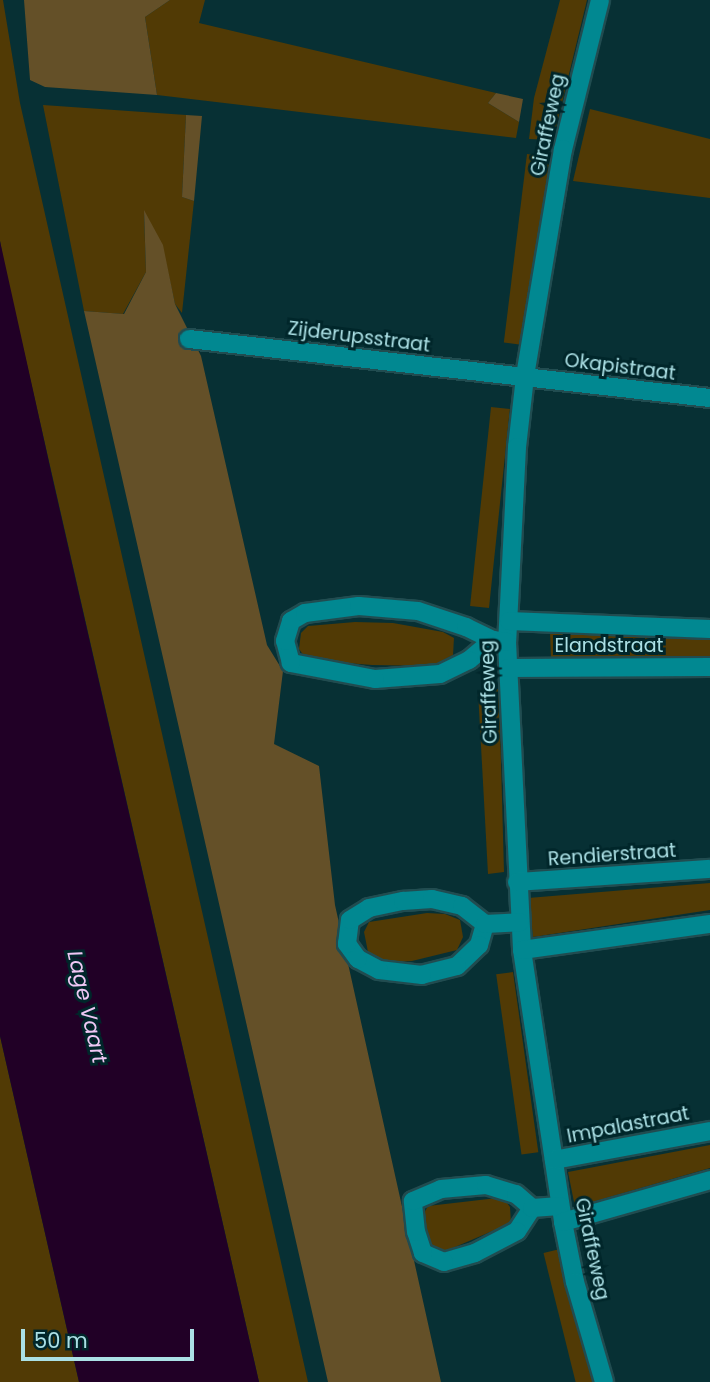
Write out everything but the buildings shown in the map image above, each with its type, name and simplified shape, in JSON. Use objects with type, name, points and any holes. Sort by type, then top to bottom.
[{"type":"street","name":"Giraffeweg","points":[[600,0],[563,149],[525,377],[517,447],[509,621],[500,641],[508,668],[522,950],[562,1214],[575,1282],[604,1382]]},
{"type":"street","name":"Zijderupsstraat","points":[[189,338],[525,377]]},
{"type":"street","name":"Okapistraat","points":[[525,377],[710,398]]},
{"type":"street","points":[[359,606],[418,611],[500,641],[440,674],[374,679],[291,663],[285,641],[291,621],[305,613],[359,606]]},
{"type":"street","name":"Elandstraat","points":[[509,621],[710,629]]},
{"type":"street","name":"Elandstraat","points":[[508,668],[710,667]]},
{"type":"street","name":"Rendierstraat","points":[[517,882],[710,869]]},
{"type":"street","points":[[485,925],[479,945],[457,966],[422,975],[379,970],[358,959],[347,944],[349,920],[369,908],[403,901],[432,899],[462,906],[485,925],[520,922]]},
{"type":"street","points":[[522,950],[710,924]]},
{"type":"street","name":"Impalastraat","points":[[554,1160],[710,1131]]},
{"type":"street","points":[[532,1208],[517,1231],[475,1253],[444,1262],[423,1253],[416,1232],[413,1201],[441,1189],[486,1185],[516,1194],[532,1208],[562,1214],[710,1180]]},
{"type":"shaded area","points":[[0,0],[3,0],[20,103],[308,1382],[259,1382],[4,264],[0,241]]},
{"type":"shaded area","points":[[24,0],[170,0],[145,17],[157,95],[45,87],[30,80]]},
{"type":"shaded area","points":[[170,0],[205,0],[199,23],[496,93],[488,103],[519,122],[516,138],[157,95],[145,17]]},
{"type":"shaded area","points":[[560,0],[587,0],[553,140],[529,139],[534,98]]},
{"type":"shaded area","points":[[496,93],[523,99],[519,122],[488,103]]},
{"type":"shaded area","points":[[43,105],[186,115],[182,197],[194,201],[182,313],[175,304],[162,245],[144,213],[146,272],[123,314],[84,311]]},
{"type":"shaded area","points":[[590,109],[710,139],[710,198],[573,181]]},
{"type":"shaded area","points":[[186,115],[202,116],[194,201],[182,197]]},
{"type":"shaded area","points":[[527,154],[550,157],[527,345],[504,343]]},
{"type":"shaded area","points":[[144,210],[163,245],[175,304],[201,356],[267,645],[283,671],[274,744],[319,766],[335,905],[441,1382],[328,1382],[84,311],[124,314],[146,272]]},
{"type":"shaded area","points":[[491,407],[510,409],[489,608],[470,606]]},
{"type":"shaded area","points":[[355,622],[393,623],[443,632],[454,638],[453,655],[432,666],[372,665],[321,661],[304,656],[299,649],[301,633],[308,626]]},
{"type":"shaded area","points":[[550,631],[710,638],[710,658],[551,659]]},
{"type":"shaded area","points":[[499,689],[504,872],[488,874],[478,691]]},
{"type":"shaded area","points":[[710,883],[710,910],[533,937],[528,898]]},
{"type":"shaded area","points":[[427,913],[445,914],[460,920],[463,937],[457,950],[412,961],[381,963],[369,957],[364,932],[369,922]]},
{"type":"shaded area","points":[[513,972],[538,1152],[521,1155],[496,974]]},
{"type":"shaded area","points":[[0,1036],[79,1382],[0,1382]]},
{"type":"shaded area","points":[[710,1145],[710,1168],[575,1207],[568,1172]]},
{"type":"shaded area","points":[[497,1198],[505,1200],[510,1207],[511,1223],[441,1253],[432,1251],[423,1215],[428,1206]]},
{"type":"shaded area","points":[[560,1249],[593,1382],[576,1382],[544,1253]]},
{"type":"water","name":"Lage Vaart","points":[[0,241],[259,1382],[79,1382],[0,1036]]}]
